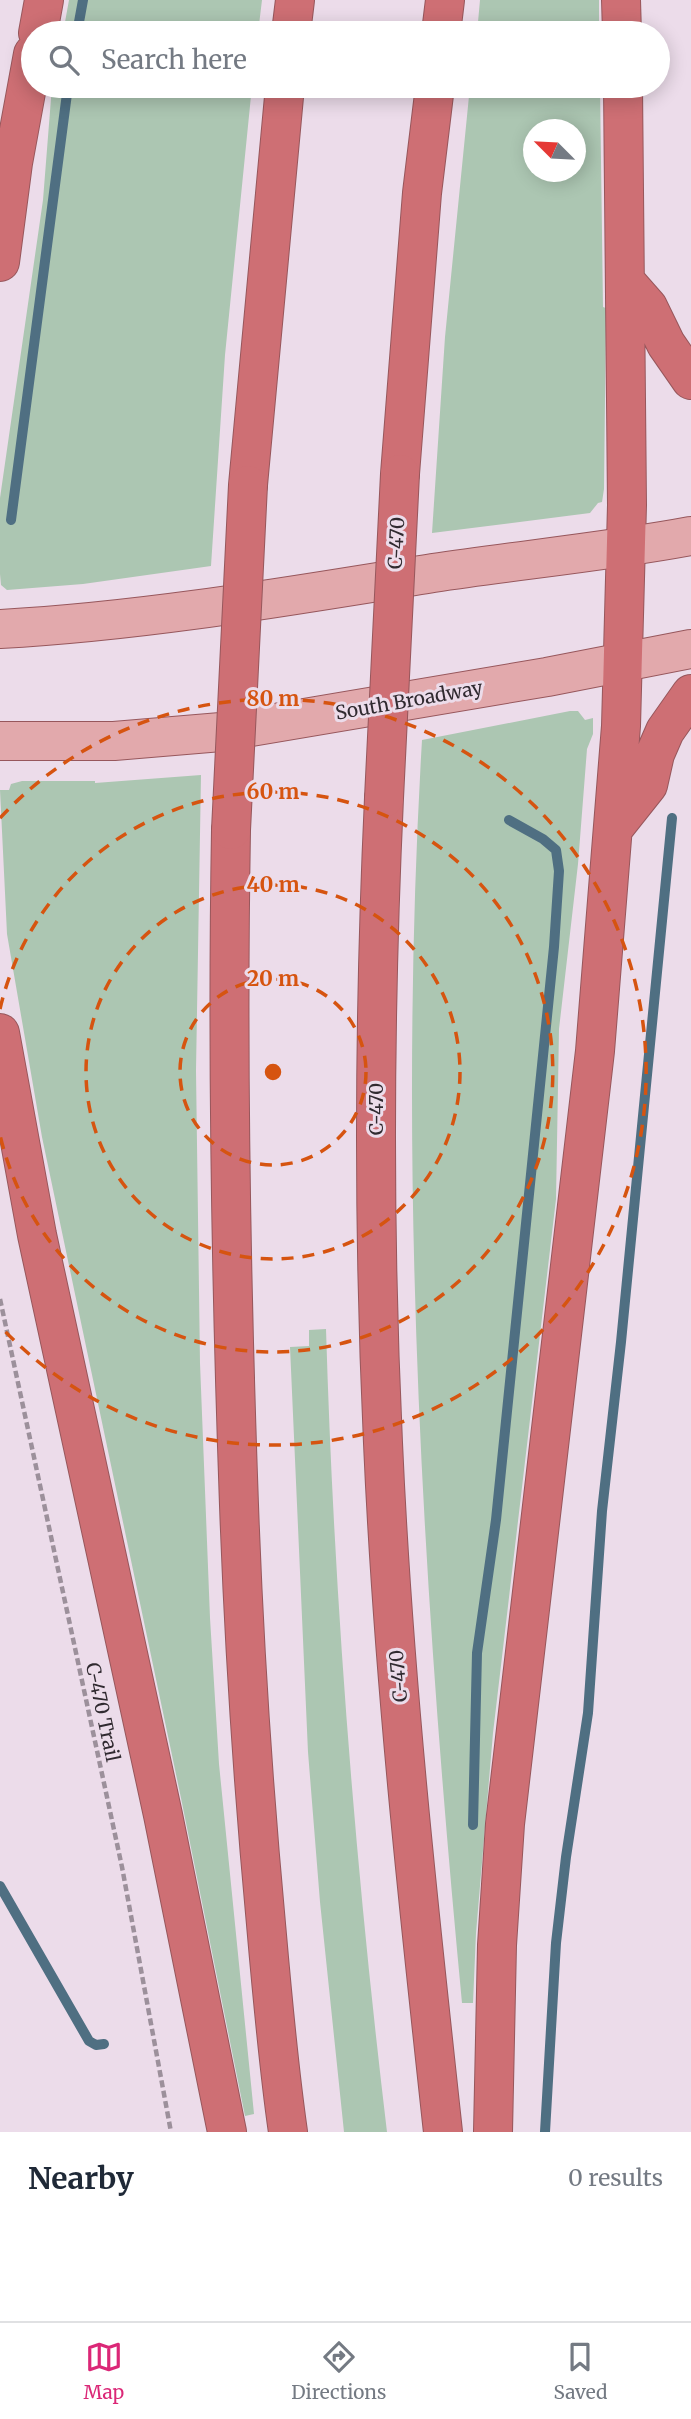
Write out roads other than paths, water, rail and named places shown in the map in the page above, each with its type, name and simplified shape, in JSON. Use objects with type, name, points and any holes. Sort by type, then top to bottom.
[{"type":"highway","points":[[40,21],[44,0]]},
{"type":"highway","points":[[292,21],[295,0]]},
{"type":"highway","points":[[442,21],[445,0]]},
{"type":"highway","points":[[621,0],[622,21]]},
{"type":"highway","points":[[0,262],[25,98]]},
{"type":"highway","points":[[284,98],[248,485],[231,830],[229,1155],[243,1603],[261,1870],[288,2132]]},
{"type":"highway","name":"C-470","points":[[434,98],[419,233],[400,474],[379,905],[376,1080],[377,1258],[383,1442],[393,1619],[443,2132]]},
{"type":"highway","points":[[493,2132],[496,1969],[506,1812],[594,1051],[621,726],[626,546],[623,98]]},
{"type":"highway","points":[[626,282],[648,307],[666,344],[691,380]]},
{"type":"highway","points":[[613,829],[648,785],[664,731],[691,694]]},
{"type":"highway","points":[[0,1032],[15,1124],[45,1271],[163,1815],[227,2132]]},
{"type":"main road","points":[[0,629],[82,624],[199,611],[691,536]]},
{"type":"main road","name":"South Broadway","points":[[0,741],[114,741],[221,732],[547,677],[691,649]]},
{"type":"waterway","points":[[79,21],[83,0]]},
{"type":"waterway","points":[[11,520],[66,98]]},
{"type":"waterway","points":[[545,2132],[556,1943],[588,1713],[602,1511],[672,818]]},
{"type":"waterway","points":[[473,1825],[477,1653],[496,1520],[554,947],[559,871],[556,850],[543,839],[509,820]]},
{"type":"waterway","points":[[0,1886],[89,2041],[96,2045],[104,2044]]}]
